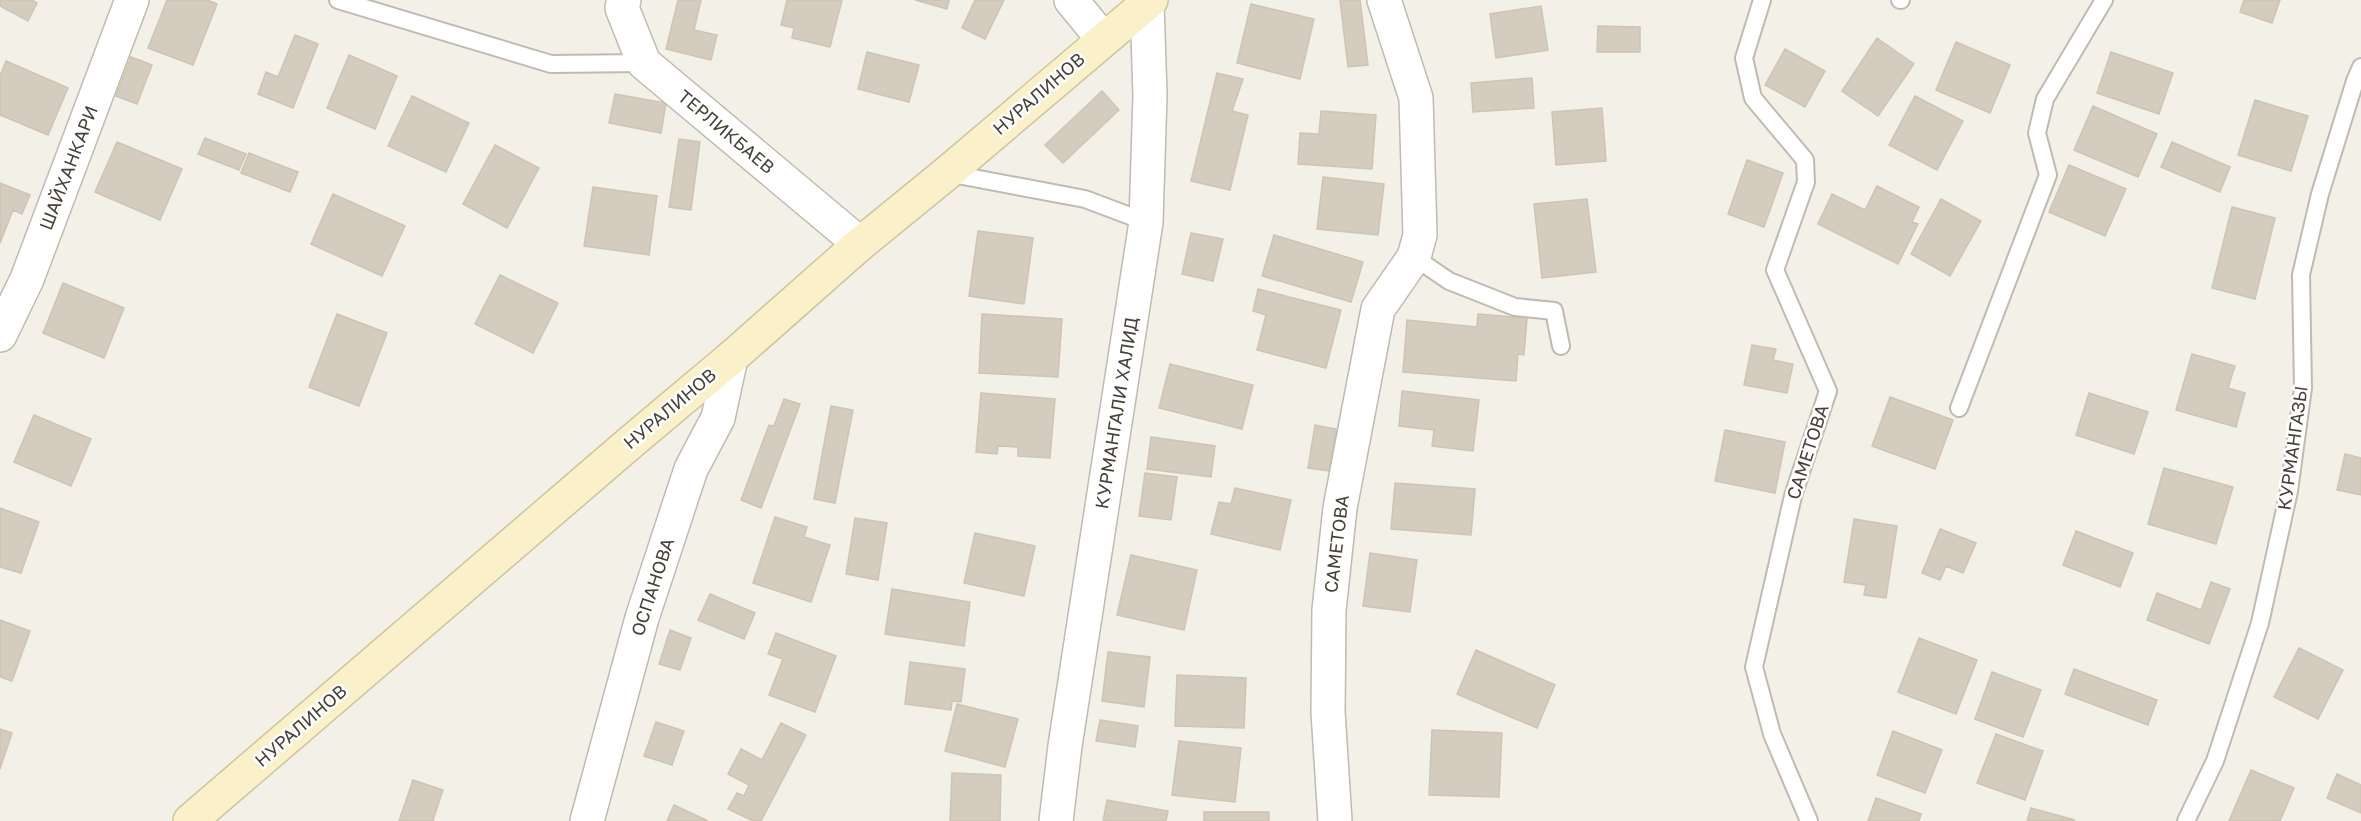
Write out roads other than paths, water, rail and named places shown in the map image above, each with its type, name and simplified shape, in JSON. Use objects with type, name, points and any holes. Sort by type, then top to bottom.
[{"type":"main road","name":"НУРАЛИНОВ","points":[[190,821],[731,358],[860,244],[1149,2]]},
{"type":"street","name":"ШАЙХАНКАРИ","points":[[0,335],[27,279],[132,0]]},
{"type":"street","name":"ТЕРЛИКБАЕВ","points":[[624,0],[622,8],[644,63],[860,244]]},
{"type":"street","points":[[1071,0],[1103,39]]},
{"type":"street","name":"САМЕТОВА","points":[[1335,821],[1328,712],[1329,610],[1340,508],[1378,309],[1414,257],[1420,235],[1416,98],[1384,0]]},
{"type":"street","name":"КУРМАНГАЛИ ХАЛИД","points":[[1056,821],[1065,746],[1146,222],[1150,95],[1149,2]]},
{"type":"street","name":"ОСПАНОВА","points":[[587,821],[642,618],[691,469],[718,418],[731,358]]},
{"type":"lane","points":[[338,0],[551,64],[644,63]]},
{"type":"lane","name":"САМЕТОВА","points":[[1762,0],[1744,58],[1753,98],[1805,160],[1806,182],[1775,270],[1828,391],[1793,496],[1754,667],[1772,734],[1809,821]]},
{"type":"lane","points":[[1959,408],[2048,175],[2037,133],[2045,99],[2104,0]]},
{"type":"lane","name":"КУРМАНГАЗЫ","points":[[2186,821],[2215,761],[2260,623],[2289,491],[2303,388],[2301,274],[2320,194],[2361,67]]},
{"type":"lane","points":[[947,173],[1021,185],[1086,199],[1146,222]]},
{"type":"lane","points":[[1414,257],[1449,281],[1515,307],[1554,311],[1561,346]]}]
